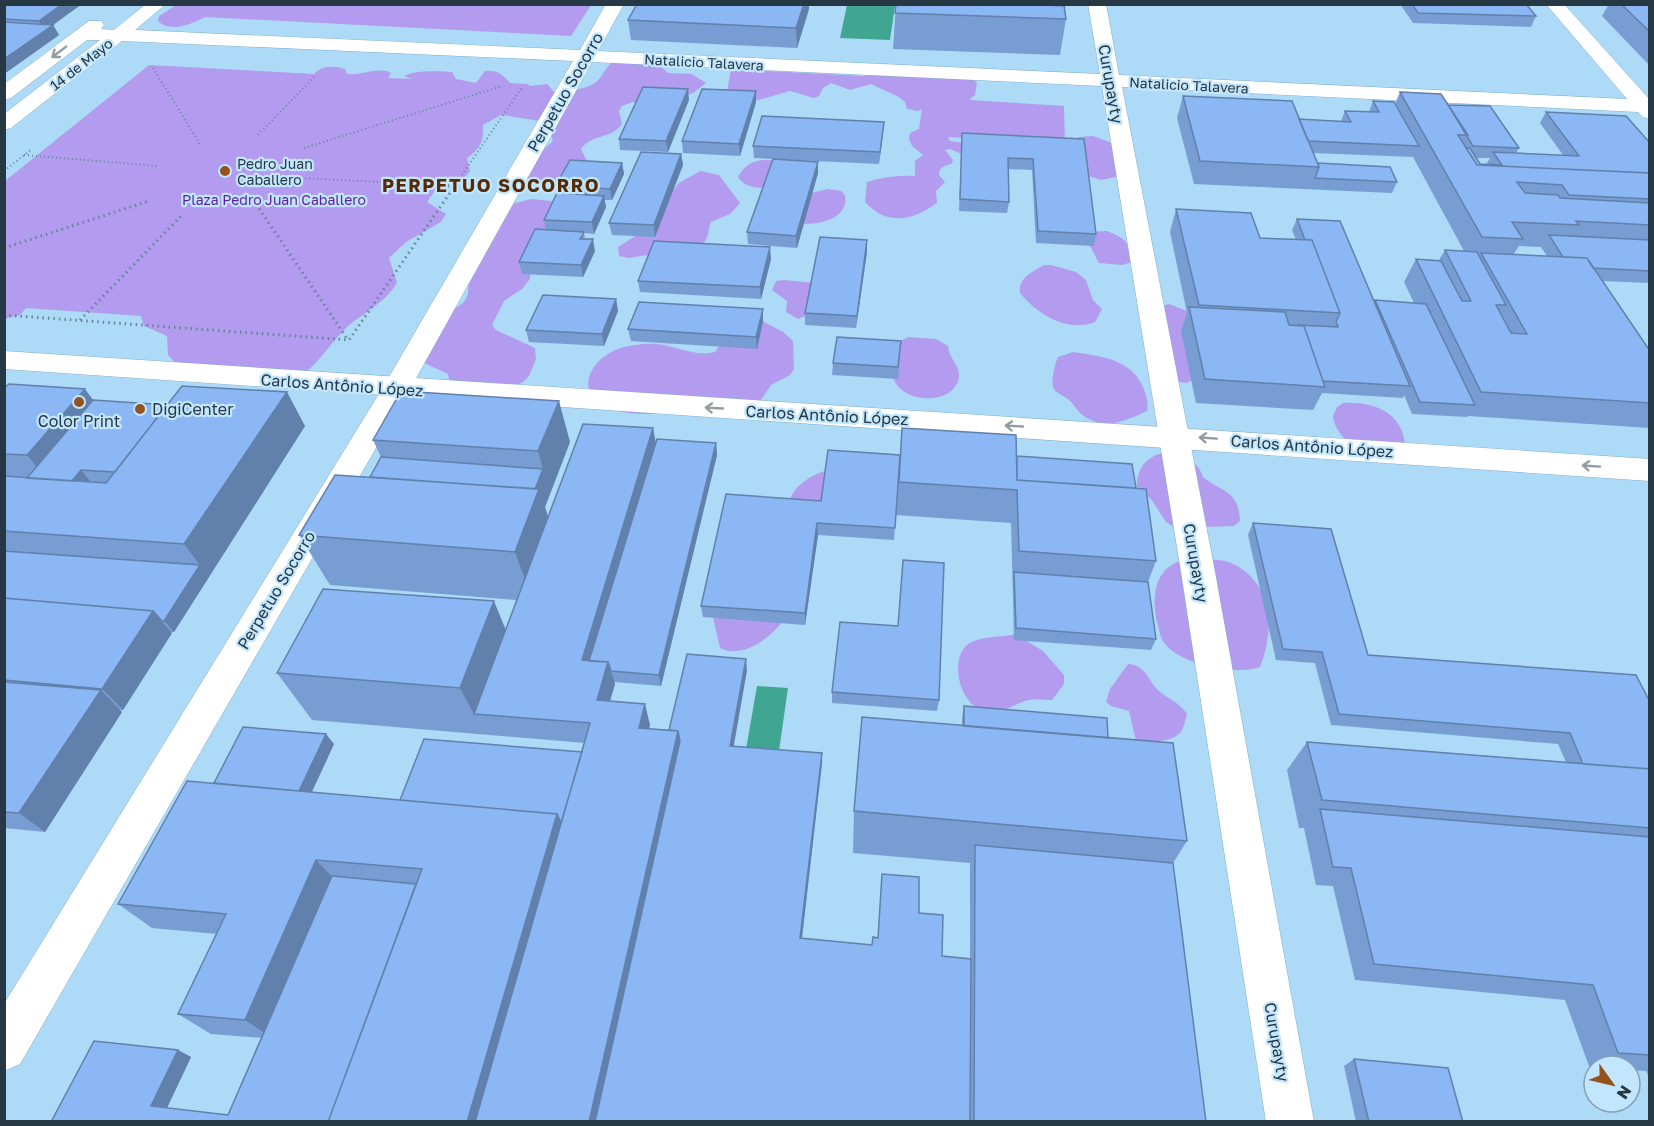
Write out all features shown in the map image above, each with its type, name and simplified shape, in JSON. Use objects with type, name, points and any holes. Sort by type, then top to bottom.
[{"type":"street","name":"14 de Mayo","points":[[4,124],[158,4]]},
{"type":"street","name":"Perpetuo Socorro","points":[[4,1048],[396,389],[615,4]]},
{"type":"street","name":"Curupayty","points":[[1097,4],[1174,436],[1290,1122]]},
{"type":"street","points":[[1554,4],[1647,108]]},
{"type":"street","name":"14 de Mayo","points":[[4,94],[107,16]]},
{"type":"street","name":"Natalicio Talavera","points":[[83,34],[1647,108]]},
{"type":"street","name":"Carlos Antônio López","points":[[4,360],[396,389],[1174,436],[1650,470]]},
{"type":"path","points":[[151,65],[200,144]]},
{"type":"path","points":[[258,135],[316,76]]},
{"type":"path","points":[[349,340],[528,78]]},
{"type":"path","points":[[304,148],[506,85]]},
{"type":"path","points":[[4,171],[33,148]]},
{"type":"path","points":[[24,155],[158,166]]},
{"type":"path","points":[[301,178],[455,186]]},
{"type":"path","points":[[4,248],[149,201]]},
{"type":"path","points":[[256,204],[349,340]]},
{"type":"path","points":[[80,320],[183,214]]},
{"type":"path","points":[[4,315],[349,340]]},
{"type":"green space","points":[[178,4],[591,5],[571,36],[205,17],[188,25],[175,27],[163,25],[158,21],[159,16]]},
{"type":"green space","name":"Plaza Pedro Juan Caballero","points":[[614,60],[657,63],[668,73],[692,74],[706,83],[693,93],[642,106],[633,102],[622,106],[619,111],[622,124],[618,129],[590,141],[581,149],[587,161],[563,177],[547,183],[538,184],[521,175],[524,167],[553,141],[547,122],[501,115],[483,125],[480,144],[467,158],[470,171],[465,177],[443,179],[427,202],[446,214],[441,222],[406,242],[389,258],[397,283],[392,290],[347,327],[318,361],[297,378],[182,370],[168,355],[167,336],[144,326],[141,316],[26,308],[20,315],[5,319],[5,181],[149,65],[314,74],[321,69],[333,67],[345,69],[347,74],[381,70],[391,73],[388,78],[412,79],[404,76],[434,71],[452,72],[456,79],[476,83],[485,71],[493,71],[499,73],[510,83],[530,86],[547,84],[554,92],[581,89],[592,85]]},
{"type":"green space","points":[[731,69],[864,76],[888,73],[972,78],[977,83],[975,95],[969,100],[1064,106],[1065,145],[948,137],[950,141],[964,143],[966,156],[950,149],[945,150],[953,160],[951,164],[940,170],[939,175],[945,182],[936,191],[937,203],[909,217],[891,218],[873,210],[865,202],[867,182],[891,177],[915,176],[915,161],[923,155],[912,146],[909,139],[910,133],[919,129],[922,109],[918,111],[907,109],[905,102],[899,97],[871,84],[850,90],[831,83],[823,88],[819,96],[814,98],[790,91],[758,100],[746,99],[727,92]]},
{"type":"green space","points":[[1093,136],[1117,145],[1120,176],[1101,180],[1081,174],[1068,145],[1079,137]]},
{"type":"green space","points":[[762,160],[785,161],[767,188],[751,186],[738,177],[742,170],[750,164]]},
{"type":"green space","points":[[700,171],[719,175],[740,203],[730,214],[711,222],[707,238],[703,243],[700,246],[629,258],[619,256],[618,247],[640,233],[679,183]]},
{"type":"green space","points":[[828,189],[841,191],[845,195],[843,209],[826,221],[803,224],[807,194]]},
{"type":"green space","points":[[531,199],[560,202],[530,270],[530,279],[522,289],[504,301],[492,325],[496,330],[535,348],[536,359],[529,376],[511,390],[450,385],[448,374],[422,362],[434,325],[441,316],[458,307],[466,299],[468,284],[508,205]]},
{"type":"green space","points":[[1107,231],[1126,242],[1135,261],[1122,265],[1099,263],[1089,244],[1091,232]]},
{"type":"green space","points":[[1044,265],[1076,272],[1086,280],[1093,300],[1102,309],[1095,322],[1084,325],[1063,323],[1044,314],[1027,301],[1020,293],[1021,283]]},
{"type":"green space","points":[[776,281],[815,283],[808,315],[798,319],[786,312],[787,301],[772,290]]},
{"type":"green space","points":[[1169,304],[1192,313],[1193,379],[1187,383],[1168,381],[1162,306]]},
{"type":"green space","points":[[759,319],[783,332],[793,341],[794,369],[790,375],[771,385],[755,409],[632,413],[614,410],[592,397],[589,378],[600,360],[609,353],[639,344],[664,345],[700,353],[715,352],[719,346]]},
{"type":"green space","points":[[908,337],[936,339],[948,346],[959,376],[956,386],[949,393],[939,397],[917,397],[906,393],[898,386],[892,373],[895,344]]},
{"type":"green space","points":[[1073,352],[1114,360],[1131,370],[1143,387],[1147,411],[1124,420],[1108,423],[1093,421],[1083,415],[1069,400],[1055,391],[1053,386],[1053,373],[1058,357]]},
{"type":"green space","points":[[1343,403],[1364,404],[1383,410],[1398,423],[1405,444],[1361,448],[1351,444],[1342,436],[1333,416],[1337,407]]},
{"type":"green space","points":[[1171,452],[1191,460],[1203,477],[1233,497],[1239,511],[1240,521],[1234,526],[1203,527],[1182,532],[1166,522],[1151,499],[1137,488],[1137,480],[1146,462],[1157,455]]},
{"type":"green space","points":[[832,469],[841,505],[789,503],[795,490],[806,480]]},
{"type":"green space","points":[[1185,560],[1226,561],[1245,571],[1255,582],[1263,594],[1268,623],[1268,638],[1260,667],[1238,670],[1210,666],[1183,657],[1163,642],[1155,612],[1155,593],[1161,575],[1167,568]]},
{"type":"green space","points":[[712,613],[783,621],[755,645],[738,651],[729,651],[720,648]]},
{"type":"green space","points":[[1015,634],[1043,651],[1064,675],[1064,684],[1052,700],[1029,700],[1002,711],[985,712],[970,702],[964,693],[958,673],[961,653],[971,642]]},
{"type":"green space","points":[[1128,664],[1139,667],[1160,692],[1178,704],[1187,714],[1180,733],[1176,736],[1159,741],[1136,741],[1129,711],[1111,706],[1106,702],[1110,689]]},
{"type":"shaded area","points":[[847,5],[895,5],[890,40],[840,38]]},
{"type":"shaded area","points":[[757,686],[788,688],[778,758],[745,755]]},
{"type":"building","points":[[4,4],[62,4],[39,21],[4,19]]},
{"type":"building","points":[[637,4],[804,4],[796,28],[628,20]]},
{"type":"building","points":[[896,4],[1064,6],[1066,19],[895,13]]},
{"type":"building","points":[[1412,4],[1526,4],[1536,16],[1418,13]]},
{"type":"building","points":[[1621,4],[1650,4],[1650,32]]},
{"type":"building","points":[[4,22],[53,25],[4,59]]},
{"type":"building","points":[[643,87],[688,89],[666,141],[619,139]]},
{"type":"building","points":[[702,89],[756,91],[739,144],[682,141]]},
{"type":"building","points":[[1400,92],[1441,94],[1468,135],[1458,135],[1477,165],[1650,173],[1650,199],[1569,195],[1562,185],[1517,182],[1525,193],[1558,195],[1560,198],[1650,203],[1650,225],[1576,221],[1579,225],[1512,222],[1523,239],[1482,237]]},
{"type":"building","points":[[1183,96],[1292,101],[1319,167],[1200,161]]},
{"type":"building","points":[[1373,101],[1394,102],[1419,146],[1308,141],[1299,119],[1351,122],[1345,111],[1379,112]]},
{"type":"building","points":[[1448,105],[1490,106],[1519,148],[1473,146]]},
{"type":"building","points":[[1546,112],[1626,116],[1650,143],[1650,173],[1477,165],[1466,148],[1470,148],[1480,164],[1502,165],[1493,152],[1579,156]]},
{"type":"building","points":[[762,116],[884,122],[880,152],[753,146]]},
{"type":"building","points":[[962,133],[1084,139],[1096,234],[1038,231],[1033,159],[1008,158],[1009,202],[960,199]]},
{"type":"building","points":[[641,152],[681,154],[654,225],[609,223]]},
{"type":"building","points":[[773,159],[818,162],[796,236],[747,232]]},
{"type":"building","points":[[570,160],[622,163],[610,189],[556,185]]},
{"type":"building","points":[[1318,163],[1390,167],[1397,182],[1315,178]]},
{"type":"building","points":[[557,193],[604,196],[592,222],[544,220]]},
{"type":"building","points":[[1176,209],[1251,213],[1260,238],[1312,240],[1340,313],[1199,305]]},
{"type":"building","points":[[1297,219],[1340,221],[1410,386],[1323,381],[1304,326],[1297,325],[1338,327],[1336,322],[1340,313],[1312,240],[1305,240]]},
{"type":"building","points":[[535,229],[584,232],[580,239],[593,239],[581,265],[519,262]]},
{"type":"building","points":[[1549,235],[1650,240],[1650,271],[1593,268],[1587,258],[1563,257]]},
{"type":"building","points":[[820,237],[867,240],[857,316],[805,313]]},
{"type":"building","points":[[654,241],[770,247],[760,287],[638,281]]},
{"type":"building","points":[[1445,250],[1477,252],[1506,305],[1496,305],[1511,333],[1527,334],[1481,253],[1587,258],[1650,351],[1650,403],[1481,392],[1416,259],[1441,261],[1462,301],[1471,301]]},
{"type":"building","points":[[543,295],[616,299],[602,334],[526,330]]},
{"type":"building","points":[[1375,300],[1426,304],[1475,405],[1420,402]]},
{"type":"building","points":[[639,302],[763,309],[756,337],[628,329]]},
{"type":"building","points":[[1189,307],[1285,312],[1289,325],[1304,326],[1325,387],[1205,379]]},
{"type":"building","points":[[837,337],[901,341],[898,367],[833,363]]},
{"type":"building","points":[[9,384],[85,389],[27,455],[4,454],[4,388]]},
{"type":"building","points":[[182,386],[287,392],[184,544],[4,531],[4,476],[106,483]]},
{"type":"building","points":[[401,391],[559,401],[538,451],[373,440]]},
{"type":"building","points":[[93,400],[167,405],[115,472],[81,470],[72,481],[27,478]]},
{"type":"building","points":[[583,424],[653,428],[582,660],[608,662],[597,700],[645,704],[639,728],[678,731],[589,1122],[475,1122],[590,723],[474,714]]},
{"type":"building","points":[[902,428],[1016,435],[1017,480],[1146,489],[1156,561],[1019,551],[1017,490],[899,482]]},
{"type":"building","points":[[657,439],[716,443],[659,675],[611,671],[608,662],[589,661]]},
{"type":"building","points":[[828,450],[900,455],[895,528],[817,523],[805,613],[701,606],[726,494],[821,501]]},
{"type":"building","points":[[1017,456],[1132,464],[1136,488],[1017,480]]},
{"type":"building","points":[[381,457],[543,469],[535,489],[370,477]]},
{"type":"building","points":[[335,475],[539,489],[515,552],[299,535]]},
{"type":"building","points":[[1253,523],[1331,529],[1368,655],[1636,675],[1650,702],[1650,769],[1583,764],[1570,733],[1339,714],[1322,652],[1283,649]]},
{"type":"building","points":[[4,551],[200,565],[162,621],[153,611],[4,598]]},
{"type":"building","points":[[903,560],[944,563],[939,700],[832,692],[840,622],[898,626]]},
{"type":"building","points":[[1014,572],[1148,582],[1156,639],[1016,628]]},
{"type":"building","points":[[323,589],[494,601],[460,688],[277,673]]},
{"type":"building","points":[[4,598],[153,611],[102,689],[4,680]]},
{"type":"building","points":[[687,654],[746,659],[730,746],[822,753],[800,938],[872,945],[873,937],[878,938],[882,874],[919,877],[919,913],[943,915],[942,956],[971,959],[970,1122],[595,1122],[680,741],[678,731],[669,730]]},
{"type":"building","points":[[4,682],[101,690],[19,813],[4,812]]},
{"type":"building","points":[[964,706],[1107,718],[1108,738],[964,726]]},
{"type":"building","points":[[862,717],[1173,743],[1187,841],[854,811]]},
{"type":"building","points":[[243,727],[326,734],[299,791],[214,783]]},
{"type":"building","points":[[424,739],[582,752],[561,823],[557,814],[400,800]]},
{"type":"building","points":[[1307,742],[1650,769],[1650,828],[1322,800]]},
{"type":"building","points":[[187,781],[557,814],[467,1122],[328,1122],[422,869],[316,860],[245,1020],[178,1014],[226,914],[118,904]]},
{"type":"building","points":[[1320,809],[1650,837],[1650,1055],[1618,1053],[1593,985],[1374,964],[1351,868],[1333,867]]},
{"type":"building","points":[[975,845],[1173,863],[1206,1122],[974,1122]]},
{"type":"building","points":[[332,876],[416,884],[328,1122],[51,1122],[94,1041],[178,1050],[151,1106],[228,1115]]},
{"type":"building","points":[[1354,1059],[1448,1068],[1463,1122],[1369,1122]]},
{"type":"place","name":"Pedro Juan Caballero","points":[[225,171]]},
{"type":"place","name":"Color Print","points":[[79,402]]},
{"type":"place","name":"DigiCenter","points":[[140,409]]},
{"type":"district","name":"PERPETUO SOCORRO","points":[[491,185]]}]
